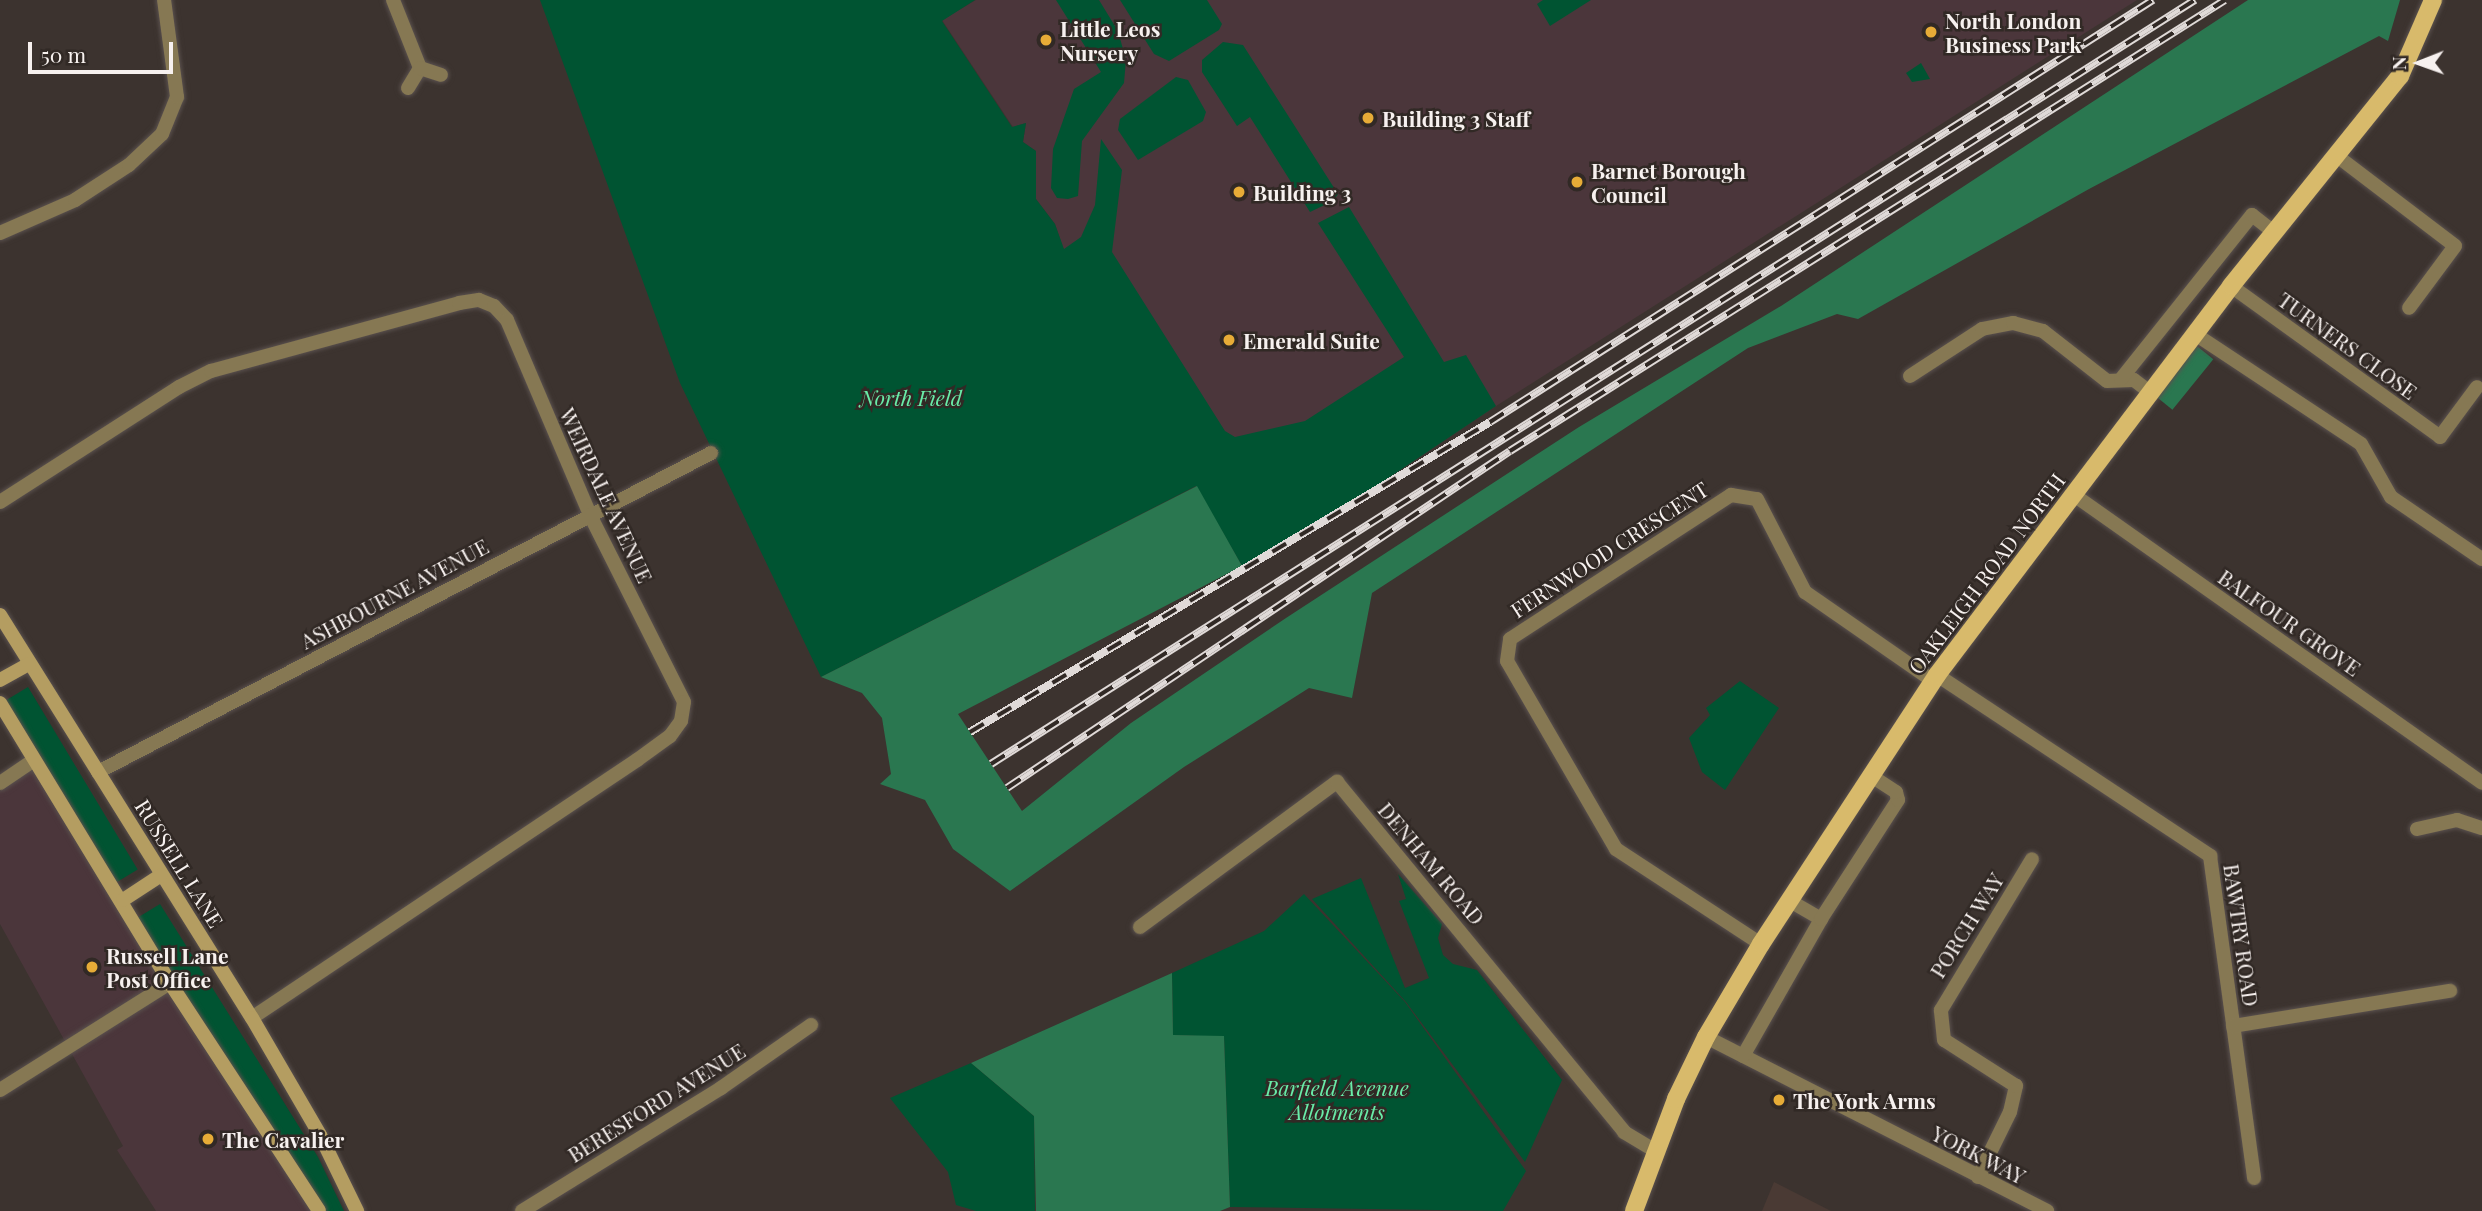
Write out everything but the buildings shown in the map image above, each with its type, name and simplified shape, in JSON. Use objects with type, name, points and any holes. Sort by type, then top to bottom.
[{"type":"main road","name":"OAKLEIGH ROAD NORTH","points":[[1633,1211],[1676,1099],[1706,1037],[1761,944],[1935,678],[2231,286],[2400,76],[2434,0]]},
{"type":"main road","name":"RUSSELL LANE","points":[[0,615],[252,1018],[320,1135],[357,1211]]},
{"type":"main road","points":[[0,680],[29,664]]},
{"type":"main road","points":[[0,703],[123,900],[170,983],[319,1211]]},
{"type":"main road","points":[[123,900],[161,875]]},
{"type":"street","points":[[0,233],[75,200],[129,165],[162,134],[177,97],[164,0]]},
{"type":"street","points":[[393,0],[420,68],[441,75]]},
{"type":"street","points":[[408,88],[420,68]]},
{"type":"street","points":[[2337,156],[2455,246],[2409,309]]},
{"type":"street","points":[[2121,379],[2252,215],[2274,232]]},
{"type":"street","name":"TURNERS CLOSE","points":[[2231,286],[2440,437],[2477,387]]},
{"type":"street","name":"WEIRDALE AVENUE","points":[[0,502],[179,387],[211,371],[479,300],[494,306],[507,320],[590,515],[684,702],[681,721],[670,736],[637,760],[252,1018]]},
{"type":"street","points":[[1910,376],[1982,329],[2013,323],[2043,331],[2108,381],[2134,380],[2150,392]]},
{"type":"street","points":[[2195,334],[2361,444],[2390,497],[2482,559]]},
{"type":"street","name":"ASHBOURNE AVENUE","points":[[98,772],[711,453]]},
{"type":"street","name":"FERNWOOD CRESCENT","points":[[1761,944],[1616,849],[1507,661],[1510,639],[1731,495],[1757,499],[1805,592],[1935,678]]},
{"type":"street","name":"BALFOUR GROVE","points":[[2074,495],[2482,783]]},
{"type":"street","name":"BAWTRY ROAD","points":[[1935,678],[2210,856],[2255,1178]]},
{"type":"street","points":[[0,783],[34,760]]},
{"type":"street","points":[[1743,1056],[1821,919],[1898,800],[1896,792],[1871,776]]},
{"type":"street","name":"DENHAM ROAD","points":[[1140,927],[1337,782],[1624,1132],[1657,1152]]},
{"type":"street","points":[[2417,829],[2456,820],[2482,828]]},
{"type":"street","name":"PORCH WAY","points":[[1978,1177],[2010,1112],[2016,1086],[1944,1040],[1941,1010],[2032,859]]},
{"type":"street","points":[[1790,901],[1821,919]]},
{"type":"street","points":[[0,1090],[170,983]]},
{"type":"street","points":[[2233,1026],[2450,991]]},
{"type":"street","name":"BERESFORD AVENUE","points":[[522,1211],[722,1088],[811,1025]]},
{"type":"street","name":"YORK WAY","points":[[1706,1037],[2048,1211]]},
{"type":"shaded area","name":"North London Business Park","points":[[976,0],[2137,0],[1496,406],[1324,521],[1242,566],[1066,257],[1055,224],[1036,199],[1036,151],[1023,142],[1026,123],[1013,127],[942,20]]},
{"type":"shaded area","points":[[33,766],[315,1211],[156,1211],[117,1150],[123,1146],[0,924],[0,786]]},
{"type":"shaded area","points":[[1774,1182],[1831,1211],[1762,1211]]},
{"type":"green space","name":"North Field","points":[[540,0],[975,0],[942,21],[1012,127],[1026,123],[1023,142],[1036,151],[1036,199],[1055,224],[1064,249],[1081,237],[1095,205],[1101,139],[1122,170],[1112,252],[1225,431],[1235,437],[1305,421],[1404,357],[1318,223],[1349,207],[1444,362],[1466,355],[1496,406],[1324,521],[1242,566],[1196,486],[821,677],[680,383]]},
{"type":"green space","points":[[1056,0],[1099,0],[1118,31],[1126,60],[1124,83],[1082,141],[1078,196],[1068,199],[1057,198],[1051,188],[1053,149],[1074,89],[1101,72]]},
{"type":"green space","points":[[1120,0],[1207,0],[1222,24],[1219,30],[1169,61],[1154,54]]},
{"type":"green space","points":[[1543,0],[1591,0],[1550,26],[1537,4]]},
{"type":"green space","points":[[2248,0],[2400,0],[2388,41],[2379,36],[2089,189],[1858,319],[1837,314],[1748,348],[1372,593],[1352,698],[1309,688],[1184,767],[1010,891],[953,849],[925,800],[880,784],[891,774],[882,718],[862,693],[821,677],[1197,486],[1242,566],[958,714],[1022,811],[1131,723],[1286,618],[1579,427],[1781,306]]},
{"type":"green space","points":[[1223,42],[1243,45],[1338,194],[1333,201],[1310,212],[1250,117],[1237,126],[1202,72],[1202,60]]},
{"type":"green space","points":[[1921,63],[1930,79],[1912,82],[1906,73]]},
{"type":"green space","points":[[1176,77],[1188,80],[1206,112],[1203,121],[1138,160],[1118,130],[1120,119]]},
{"type":"green space","points":[[2197,346],[2213,359],[2172,410],[2156,397]]},
{"type":"green space","points":[[1740,681],[1779,708],[1725,790],[1702,772],[1689,738],[1710,715],[1706,708]]},
{"type":"green space","points":[[28,687],[138,870],[112,885],[2,702]]},
{"type":"green space","points":[[1398,874],[1442,924],[1438,938],[1443,955],[1453,964],[1477,970],[1562,1080],[1525,1162],[1406,1002],[1312,899],[1361,878],[1405,988],[1429,978],[1399,901],[1406,899]]},
{"type":"green space","name":"Barfield Avenue Allotments","points":[[1304,894],[1405,1002],[1526,1171],[1503,1211],[1230,1207],[1224,1037],[1173,1035],[1172,973],[1264,931]]},
{"type":"green space","points":[[160,904],[318,1157],[344,1211],[324,1211],[174,980],[137,918]]},
{"type":"green space","points":[[1172,973],[1173,1035],[1224,1036],[1230,1207],[1220,1211],[1036,1211],[1034,1116],[971,1063]]},
{"type":"green space","points":[[971,1063],[1034,1116],[1035,1211],[976,1211],[956,1205],[948,1172],[890,1098]]},
{"type":"railway","points":[[970,732],[1490,422],[2153,0]]},
{"type":"railway","points":[[991,764],[2195,0]]},
{"type":"railway","points":[[1007,788],[1510,451],[2225,0]]},
{"type":"place","name":"North London Business Park","points":[[1931,32]]},
{"type":"place","name":"Little Leos Nursery","points":[[1046,40]]},
{"type":"place","name":"Building 3 Staff","points":[[1368,118]]},
{"type":"place","name":"Barnet Borough Council","points":[[1577,182]]},
{"type":"place","name":"Building 3","points":[[1239,192]]},
{"type":"place","name":"Emerald Suite","points":[[1229,340]]},
{"type":"place","name":"Russell Lane Post Office","points":[[92,967]]},
{"type":"place","name":"The York Arms","points":[[1779,1100]]},
{"type":"place","name":"The Cavalier","points":[[208,1139]]}]
